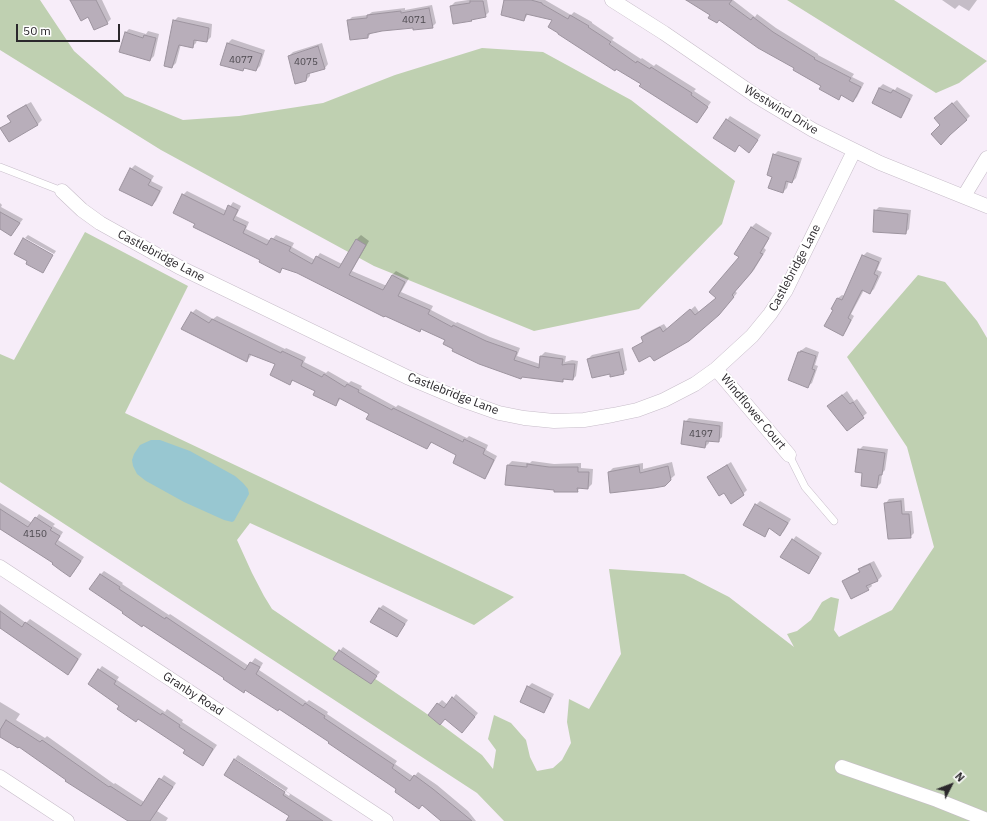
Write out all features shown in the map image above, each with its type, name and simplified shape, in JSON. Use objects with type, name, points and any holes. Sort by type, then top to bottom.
[{"type":"street","name":"Westwind Drive","points":[[612,0],[762,100],[813,130],[854,151],[987,206]]},
{"type":"street","name":"Castlebridge Lane","points":[[62,191],[82,210],[100,223],[179,267],[407,377],[462,400],[499,413],[524,418],[584,420],[613,416],[664,400],[695,384],[716,369],[752,336],[770,314],[786,290],[854,151]]},
{"type":"street","points":[[964,196],[987,158]]},
{"type":"street","name":"Windflower Court","points":[[716,369],[789,455]]},
{"type":"street","name":"Granby Road","points":[[0,567],[386,821]]},
{"type":"street","points":[[842,767],[937,800],[987,820]]},
{"type":"street","points":[[0,777],[67,821]]},
{"type":"lane","points":[[0,167],[62,191]]},
{"type":"lane","points":[[789,455],[806,487],[834,521]]},
{"type":"green space","points":[[0,0],[40,0],[74,51],[125,96],[183,120],[239,116],[323,103],[395,75],[482,48],[543,52],[631,100],[735,181],[722,224],[639,309],[534,331],[374,266],[161,150],[0,50]]},
{"type":"green space","points":[[787,0],[894,0],[987,61],[959,83],[936,93]]},
{"type":"green space","points":[[85,232],[188,286],[125,413],[514,597],[474,625],[250,523],[237,540],[252,573],[272,609],[427,714],[482,755],[493,769],[496,750],[488,739],[494,715],[511,723],[526,740],[530,757],[537,771],[553,768],[562,760],[571,743],[567,722],[569,699],[589,709],[621,654],[609,569],[684,574],[729,597],[794,647],[787,634],[797,631],[811,620],[822,602],[831,597],[839,599],[834,630],[839,637],[892,610],[934,547],[907,447],[847,357],[918,275],[945,282],[977,321],[987,338],[987,821],[504,821],[477,793],[0,482],[0,354],[14,360]]},
{"type":"water","points":[[151,440],[160,440],[190,451],[235,476],[243,483],[248,489],[249,494],[234,521],[224,520],[184,502],[146,481],[137,474],[132,460],[134,454],[140,445]]},
{"type":"building","points":[[70,0],[96,0],[108,24],[94,30],[88,17],[81,21]]},
{"type":"building","points":[[504,0],[531,0],[542,3],[568,19],[570,15],[589,26],[588,27],[611,42],[609,44],[636,63],[637,61],[650,69],[651,67],[692,93],[691,95],[708,107],[697,123],[639,86],[641,84],[616,69],[615,71],[548,27],[552,20],[526,14],[524,21],[501,15]]},
{"type":"building","points":[[686,0],[732,0],[729,4],[751,20],[753,17],[773,32],[815,58],[814,59],[851,78],[849,81],[861,87],[853,102],[841,95],[839,100],[819,89],[821,86],[793,70],[794,68],[758,48],[719,20],[717,23],[708,18],[710,15]]},
{"type":"building","points":[[470,1],[483,1],[486,17],[453,24],[450,6],[470,3]]},
{"type":"building","points":[[429,8],[433,28],[382,31],[368,34],[368,38],[350,40],[347,20],[367,18],[367,15],[401,11],[401,13]]},
{"type":"building","points":[[173,20],[209,28],[207,42],[194,40],[193,48],[179,45],[172,68],[164,66]]},
{"type":"building","points":[[125,32],[143,38],[144,35],[156,38],[150,61],[119,52]]},
{"type":"building","points":[[227,43],[262,54],[256,71],[244,68],[243,71],[220,65]]},
{"type":"building","points":[[318,46],[325,69],[307,74],[306,81],[295,84],[288,56]]},
{"type":"building","points":[[879,88],[891,93],[893,90],[910,99],[901,118],[872,103]]},
{"type":"building","points":[[952,103],[967,120],[941,145],[931,134],[940,125],[934,118]]},
{"type":"building","points":[[26,105],[38,125],[9,142],[0,128],[11,122],[7,116]]},
{"type":"building","points":[[726,119],[758,140],[749,153],[739,145],[735,152],[713,138]]},
{"type":"building","points":[[773,154],[799,162],[792,183],[786,181],[783,193],[768,188],[772,177],[767,175]]},
{"type":"building","points":[[130,168],[151,180],[148,185],[160,191],[152,206],[119,190]]},
{"type":"building","points":[[182,194],[224,215],[228,205],[238,210],[233,220],[246,226],[243,233],[267,245],[271,238],[291,247],[289,251],[312,264],[316,256],[339,268],[356,239],[366,245],[349,275],[383,290],[392,275],[405,282],[398,296],[430,310],[428,314],[452,327],[453,325],[486,341],[517,352],[514,360],[539,368],[540,356],[563,359],[562,365],[575,364],[573,380],[563,379],[563,382],[522,377],[521,379],[479,364],[452,351],[453,349],[443,344],[445,340],[421,329],[420,332],[385,316],[384,317],[297,273],[282,268],[280,273],[259,262],[260,260],[193,227],[195,224],[173,213]]},
{"type":"building","points":[[874,210],[908,214],[906,234],[873,232]]},
{"type":"building","points":[[0,212],[20,223],[11,236],[0,229]]},
{"type":"building","points":[[751,227],[769,238],[760,253],[763,254],[751,273],[732,295],[734,297],[719,315],[689,341],[654,361],[650,356],[639,362],[632,348],[643,342],[641,337],[660,327],[663,332],[690,309],[695,315],[716,298],[709,292],[739,257],[734,254]]},
{"type":"building","points":[[23,238],[53,255],[43,273],[26,264],[27,261],[14,254]]},
{"type":"building","points":[[862,255],[879,262],[874,274],[878,276],[870,294],[862,290],[848,318],[851,320],[843,336],[824,326],[833,310],[831,309],[837,298],[842,300]]},
{"type":"building","points":[[191,312],[209,323],[212,319],[281,353],[282,351],[303,361],[301,366],[322,377],[324,374],[345,387],[347,384],[359,390],[358,392],[392,410],[393,408],[463,442],[464,439],[485,449],[483,454],[494,460],[485,479],[453,463],[456,455],[431,442],[427,449],[366,419],[369,414],[339,398],[336,406],[313,395],[315,391],[292,380],[290,385],[270,375],[275,364],[249,354],[247,362],[181,329]]},
{"type":"building","points":[[801,351],[816,356],[812,369],[815,370],[808,388],[788,380],[798,352]]},
{"type":"building","points":[[619,352],[624,374],[610,377],[610,374],[592,378],[587,359]]},
{"type":"building","points":[[842,395],[850,404],[853,402],[864,418],[847,431],[827,406]]},
{"type":"building","points":[[684,421],[720,426],[719,442],[706,441],[705,448],[681,444]]},
{"type":"building","points":[[858,449],[885,453],[882,475],[879,475],[877,488],[861,486],[862,473],[855,472]]},
{"type":"building","points":[[527,464],[549,467],[578,467],[578,472],[589,472],[588,489],[577,488],[578,492],[554,492],[554,490],[505,485],[507,465],[527,467]]},
{"type":"building","points":[[727,465],[744,495],[731,504],[724,493],[719,496],[707,477]]},
{"type":"building","points":[[639,466],[640,473],[668,466],[671,480],[665,486],[610,493],[608,472]]},
{"type":"building","points":[[901,501],[902,514],[909,514],[911,538],[888,539],[884,503]]},
{"type":"building","points":[[755,504],[788,523],[780,536],[769,528],[765,537],[743,525]]},
{"type":"building","points":[[0,509],[28,527],[35,517],[52,528],[50,530],[60,536],[55,544],[81,561],[70,577],[52,564],[53,563],[0,529]]},
{"type":"building","points":[[792,539],[819,557],[809,574],[780,557]]},
{"type":"building","points":[[870,564],[878,581],[866,586],[869,590],[851,599],[842,581],[860,572],[858,569]]},
{"type":"building","points":[[100,574],[120,587],[119,589],[165,619],[166,617],[245,670],[250,662],[260,667],[256,674],[303,706],[305,703],[325,716],[324,718],[394,765],[392,768],[410,781],[414,775],[472,821],[441,821],[422,805],[419,809],[395,792],[396,789],[279,709],[278,711],[245,690],[244,693],[223,679],[224,678],[143,625],[142,627],[89,589]]},
{"type":"building","points":[[379,608],[405,624],[397,637],[370,622]]},
{"type":"building","points":[[0,611],[22,627],[25,622],[78,659],[68,675],[0,628]]},
{"type":"building","points":[[339,650],[377,676],[371,684],[333,659]]},
{"type":"building","points":[[98,669],[116,681],[114,684],[161,715],[162,713],[180,725],[179,727],[213,749],[203,766],[183,753],[185,750],[138,719],[136,722],[117,709],[119,706],[88,684]]},
{"type":"building","points":[[527,686],[551,698],[544,713],[520,702]]},
{"type":"building","points":[[452,697],[475,717],[462,733],[445,719],[440,725],[428,715],[437,703],[444,708]]},
{"type":"building","points":[[6,720],[40,742],[42,740],[109,787],[110,786],[141,806],[159,778],[173,787],[150,821],[128,821],[65,781],[66,780],[19,747],[18,748],[0,737],[0,730]]},
{"type":"building","points":[[234,759],[285,792],[283,795],[323,821],[286,821],[289,816],[224,775]]}]
